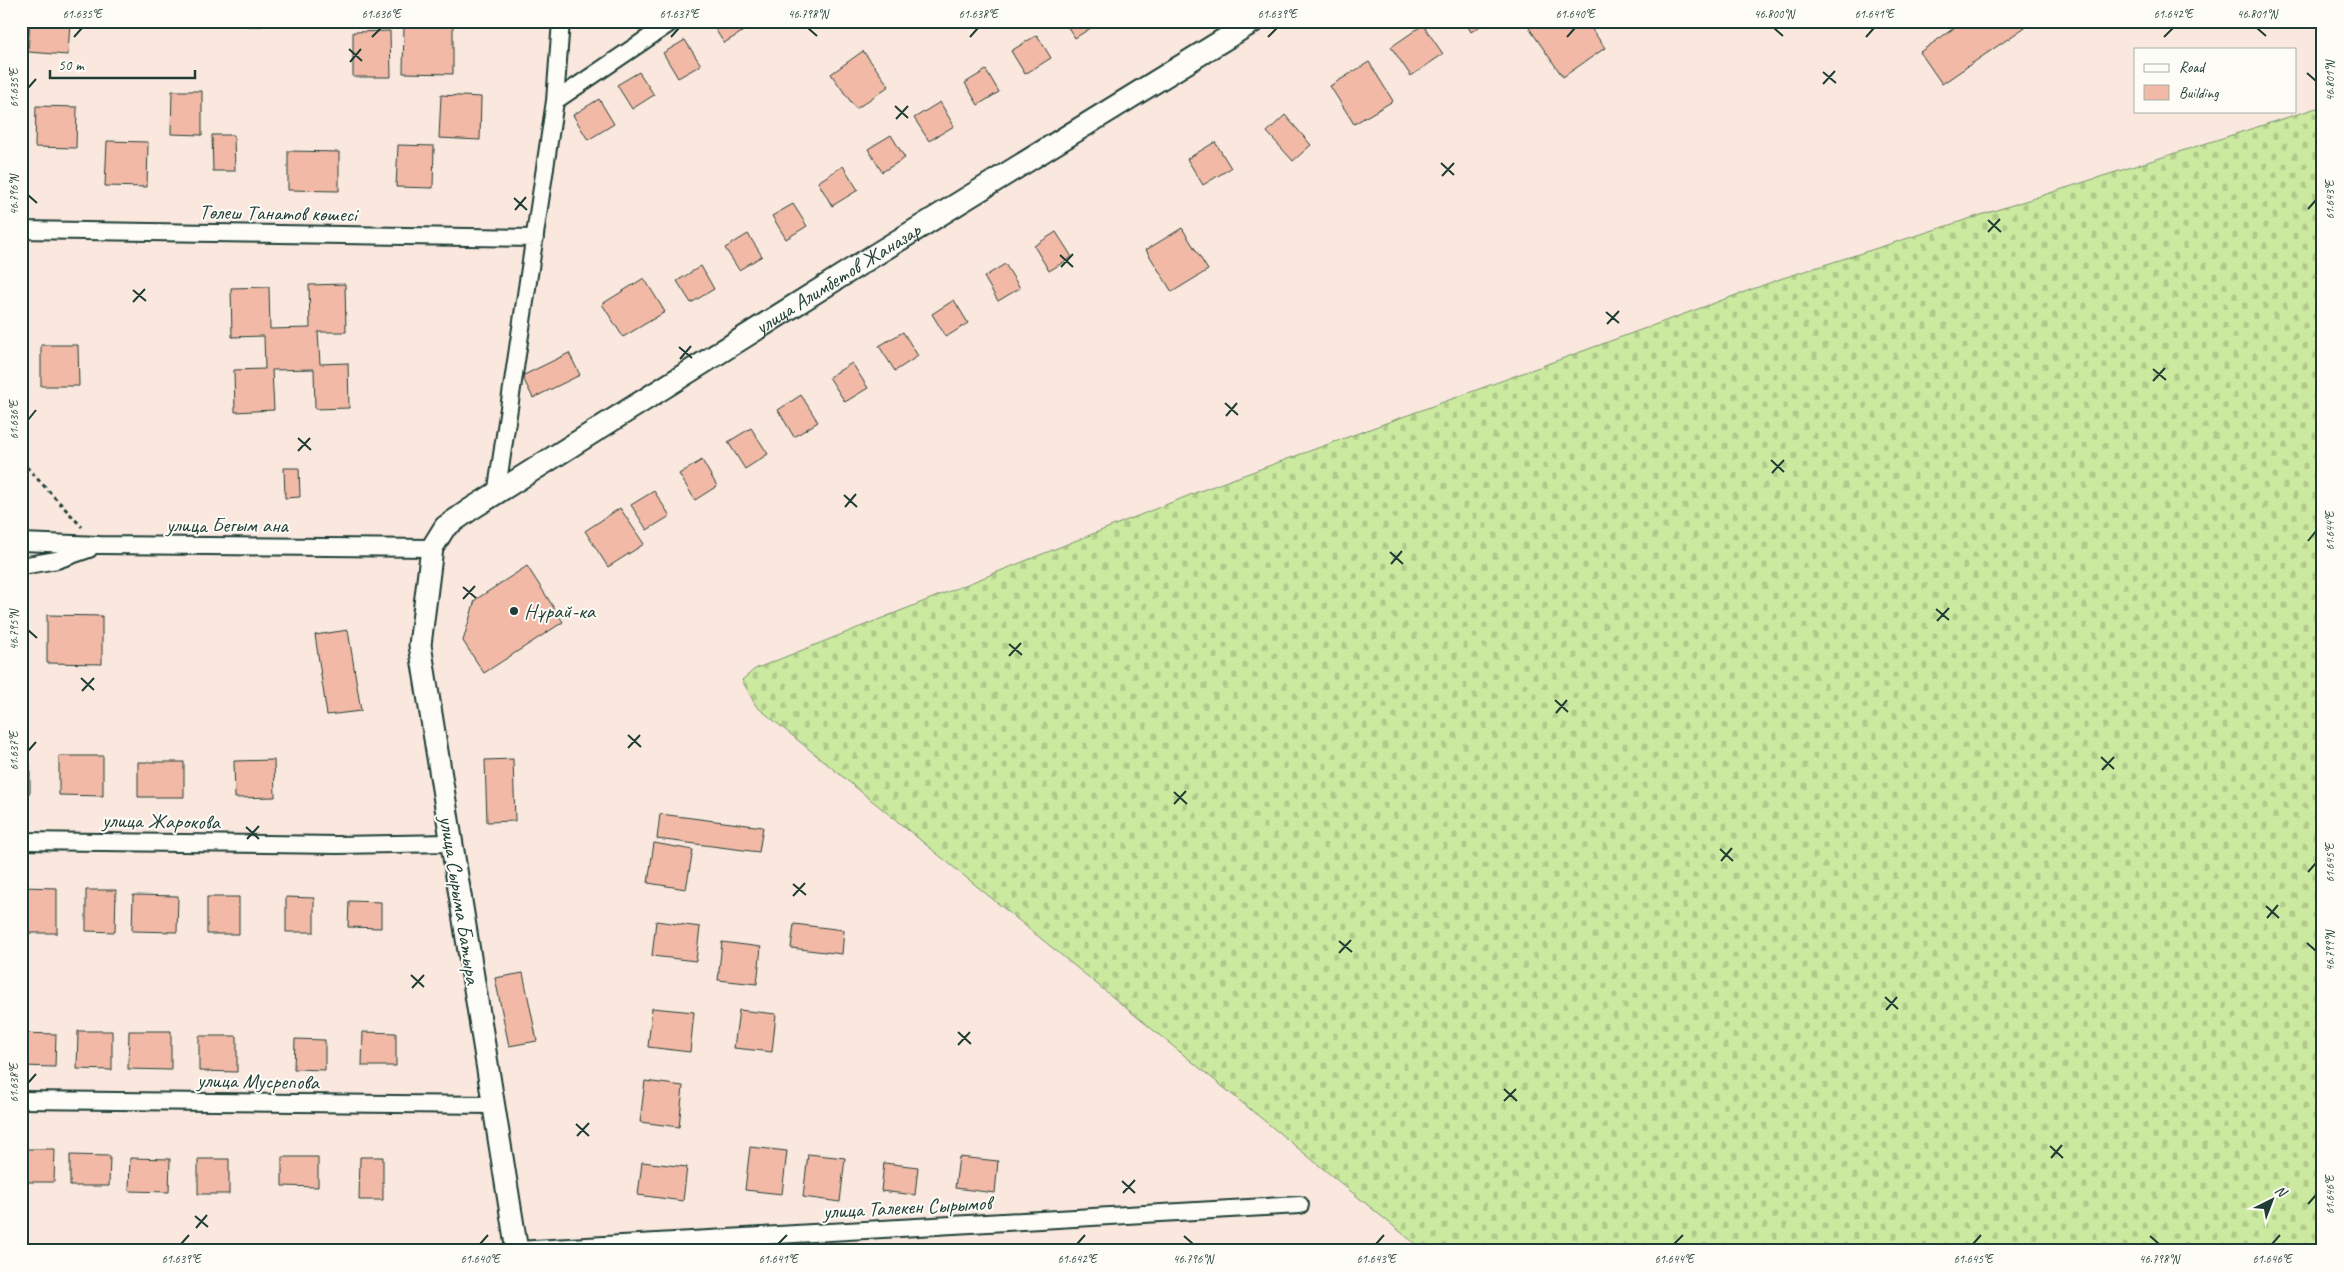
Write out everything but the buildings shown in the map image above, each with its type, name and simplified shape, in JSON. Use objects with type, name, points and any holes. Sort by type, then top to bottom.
[{"type":"street","points":[[496,495],[555,101],[561,21]]},
{"type":"street","points":[[555,101],[674,21]]},
{"type":"street","name":"улица Алимбетов Жаназар","points":[[432,548],[445,527],[864,261],[1254,21]]},
{"type":"street","name":"Төлеш Танатов көшесі","points":[[21,230],[535,238]]},
{"type":"street","name":"улица Бегым ана","points":[[21,542],[100,545],[432,548]]},
{"type":"street","points":[[21,566],[57,560],[100,545]]},
{"type":"street","name":"улица Сырыма Батыра","points":[[432,548],[420,645],[517,1250]]},
{"type":"street","name":"улица Жарокова","points":[[21,841],[337,845],[451,843]]},
{"type":"street","name":"улица Мусрепова","points":[[21,1100],[494,1105]]},
{"type":"street","name":"улица Талекен Сырымов","points":[[517,1250],[1300,1206]]},
{"type":"path","points":[[21,462],[100,545]]},
{"type":"green space","points":[[2323,106],[2323,1251],[1424,1251],[756,706],[742,680],[755,669],[1200,491],[1780,279]]},
{"type":"place","name":"Нұрай-ка","points":[[514,611]]}]
